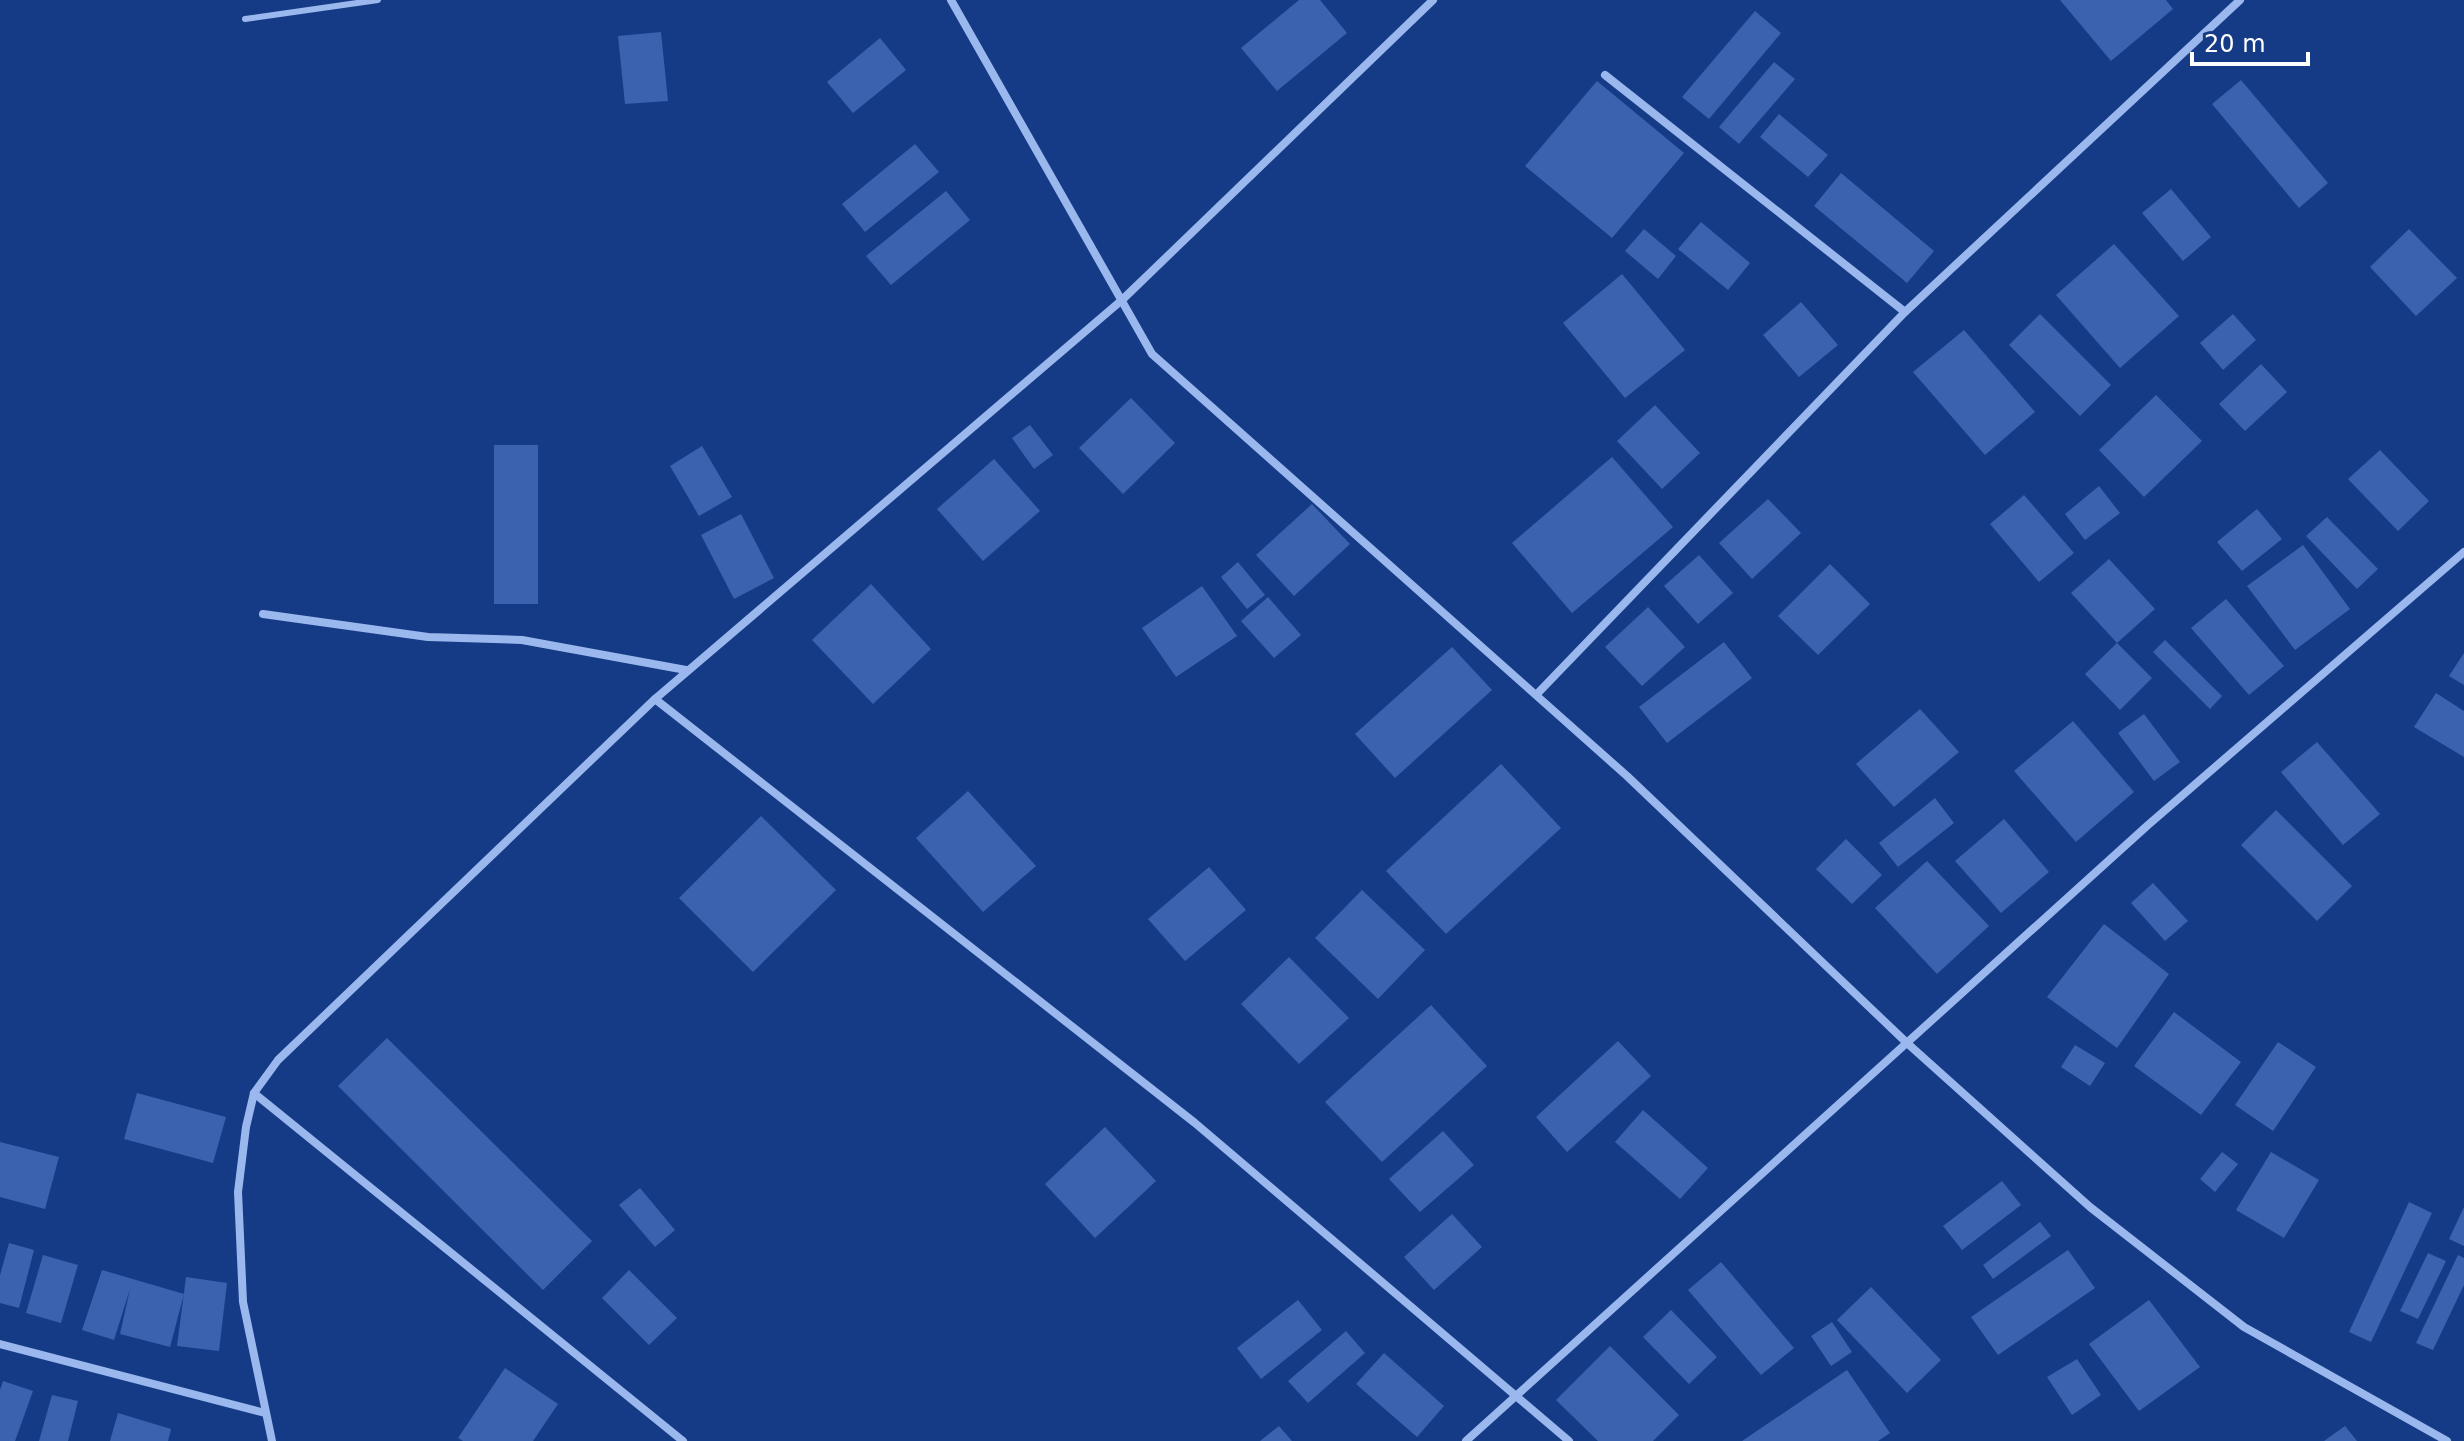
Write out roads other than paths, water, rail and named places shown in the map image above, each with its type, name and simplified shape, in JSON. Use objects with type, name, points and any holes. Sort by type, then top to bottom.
[{"type":"street","points":[[951,0],[1152,354],[1537,694],[1907,1043],[2090,1207],[2244,1327],[2447,1441]]},
{"type":"street","points":[[272,1441],[243,1302],[238,1192],[246,1127],[254,1093],[278,1060],[686,670],[1122,300],[1433,0]]},
{"type":"street","points":[[1537,694],[1905,312],[2240,0]]},
{"type":"street","points":[[1605,75],[1905,312]]},
{"type":"street","points":[[1466,1441],[2148,825],[2464,552]]},
{"type":"street","points":[[263,614],[428,637],[522,640],[686,670]]},
{"type":"street","points":[[655,699],[1195,1123],[1569,1441]]},
{"type":"street","points":[[254,1093],[683,1441]]},
{"type":"street","points":[[0,1344],[265,1413]]},
{"type":"lane","points":[[245,19],[378,0]]}]
